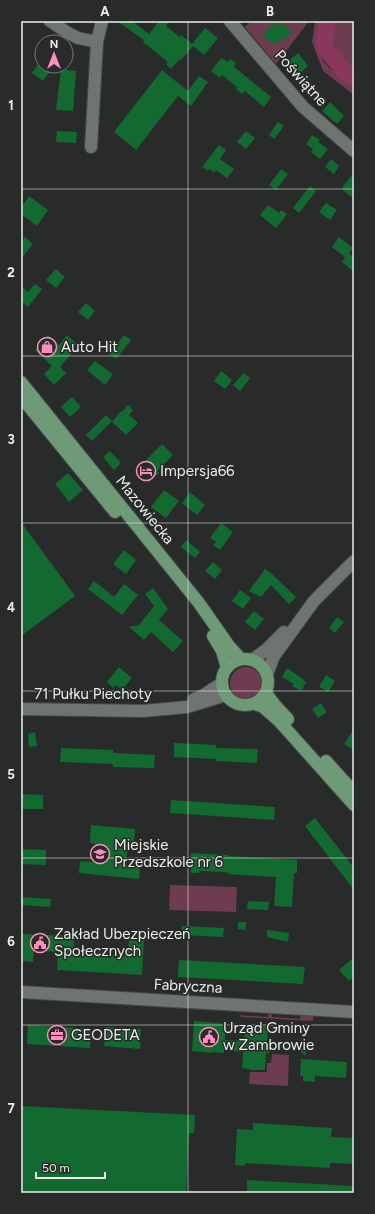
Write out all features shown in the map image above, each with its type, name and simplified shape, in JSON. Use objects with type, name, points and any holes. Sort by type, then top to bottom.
[{"type":"main road","name":"Mazowiecka","points":[[21,382],[199,603],[229,646],[247,660]]},
{"type":"main road","name":"Mazowiecka","points":[[21,397],[93,486],[137,537],[204,622],[222,651],[227,668]]},
{"type":"main road","points":[[247,660],[261,665],[269,680],[266,693],[260,701],[246,706],[237,704],[229,699],[223,689],[222,682],[224,672],[227,668],[236,661],[247,660]]},
{"type":"main road","points":[[266,693],[319,753],[353,797]]},
{"type":"main road","points":[[255,704],[263,707],[279,720],[353,797]]},
{"type":"street","points":[[50,21],[78,38],[97,42]]},
{"type":"street","points":[[91,147],[97,42],[102,21]]},
{"type":"street","name":"Poświątne","points":[[230,21],[303,107],[354,151]]},
{"type":"street","points":[[247,660],[266,650],[354,561]]},
{"type":"street","points":[[267,674],[274,656],[314,601]]},
{"type":"street","name":"71 Pułku Piechoty","points":[[165,710],[202,696],[222,682]]},
{"type":"street","name":"71 Pułku Piechoty","points":[[21,709],[165,710],[187,707],[226,695]]},
{"type":"street","name":"Fabryczna","points":[[21,992],[354,1012]]},
{"type":"shaded area","points":[[251,21],[309,21],[276,64],[245,27]]},
{"type":"shaded area","points":[[315,21],[323,21],[318,44],[323,60],[328,67],[354,86],[354,95],[323,71],[312,42]]},
{"type":"shaded area","points":[[336,21],[354,21],[354,72],[341,61],[334,50],[332,38]]},
{"type":"shaded area","points":[[246,667],[257,672],[262,683],[257,694],[246,699],[235,694],[230,683],[235,672]]},
{"type":"shaded area","points":[[170,885],[237,887],[236,912],[169,910]]},
{"type":"shaded area","points":[[269,1012],[272,1012],[272,1017],[300,1019],[301,1014],[311,1013],[313,1021],[241,1017],[240,1015],[268,1017]]},
{"type":"shaded area","points":[[272,1054],[289,1055],[288,1086],[249,1084],[250,1072],[267,1072],[267,1063],[271,1063]]},
{"type":"building","points":[[117,21],[132,21],[149,34],[159,21],[169,21],[166,26],[192,44],[205,28],[218,38],[204,55],[193,46],[171,69],[166,64],[168,62],[143,42],[144,40]]},
{"type":"building","points":[[280,22],[292,31],[281,43],[278,40],[274,45],[263,36],[273,23],[277,26]]},
{"type":"building","points":[[298,53],[308,66],[297,76],[286,63]]},
{"type":"building","points":[[221,58],[228,62],[230,59],[236,63],[234,67],[271,97],[264,107],[245,91],[242,94],[236,89],[237,87],[222,75],[220,78],[211,71]]},
{"type":"building","points":[[34,70],[34,74],[48,74],[43,81],[32,73]]},
{"type":"building","points":[[162,70],[188,91],[199,76],[208,82],[191,106],[178,96],[136,150],[114,132]]},
{"type":"building","points":[[74,71],[76,71],[73,111],[56,110],[60,74],[74,74]]},
{"type":"building","points":[[330,102],[344,116],[337,124],[322,111]]},
{"type":"building","points":[[278,122],[284,126],[274,139],[269,135]]},
{"type":"building","points":[[57,131],[77,132],[76,143],[56,142]]},
{"type":"building","points":[[246,131],[255,138],[246,149],[237,142]]},
{"type":"building","points":[[312,135],[320,140],[318,142],[328,149],[320,159],[311,152],[313,149],[306,144]]},
{"type":"building","points":[[219,145],[226,150],[220,159],[234,169],[227,178],[216,170],[214,172],[209,169],[208,171],[202,167]]},
{"type":"building","points":[[331,159],[339,166],[334,174],[325,167]]},
{"type":"building","points":[[281,169],[288,174],[276,190],[269,185]]},
{"type":"building","points":[[354,173],[354,199],[343,190],[343,186]]},
{"type":"building","points":[[310,186],[316,191],[299,213],[293,208]]},
{"type":"building","points":[[29,196],[48,210],[37,226],[21,214],[21,208]]},
{"type":"building","points":[[326,203],[337,210],[330,220],[319,212]]},
{"type":"building","points":[[268,205],[279,213],[281,210],[287,214],[276,228],[260,215]]},
{"type":"building","points":[[25,237],[33,244],[21,259],[21,242]]},
{"type":"building","points":[[339,237],[353,248],[349,253],[354,258],[354,272],[342,262],[345,257],[332,247]]},
{"type":"building","points":[[56,269],[65,277],[56,288],[46,280]]},
{"type":"building","points":[[35,284],[42,289],[28,307],[21,301],[21,286],[28,292]]},
{"type":"building","points":[[86,303],[95,311],[88,320],[78,312]]},
{"type":"building","points":[[48,335],[59,345],[67,335],[77,344],[72,349],[74,351],[60,367],[66,373],[54,385],[44,374],[52,366],[35,350]]},
{"type":"building","points":[[124,335],[131,340],[116,359],[109,354]]},
{"type":"building","points":[[95,361],[113,374],[105,385],[87,370]]},
{"type":"building","points":[[221,371],[232,380],[225,389],[214,381]]},
{"type":"building","points":[[244,373],[250,378],[240,391],[233,385]]},
{"type":"building","points":[[72,397],[81,407],[70,417],[61,407]]},
{"type":"building","points":[[128,405],[133,410],[129,415],[138,423],[126,435],[112,422]]},
{"type":"building","points":[[106,415],[112,421],[92,441],[86,435]]},
{"type":"building","points":[[162,444],[173,455],[157,471],[159,473],[149,482],[137,469]]},
{"type":"building","points":[[110,451],[121,463],[114,470],[103,457]]},
{"type":"building","points":[[68,473],[83,490],[69,502],[55,484]]},
{"type":"building","points":[[164,490],[179,501],[166,518],[151,507]]},
{"type":"building","points":[[190,492],[205,505],[197,515],[182,503]]},
{"type":"building","points":[[21,522],[75,596],[21,636]]},
{"type":"building","points":[[221,523],[233,532],[220,550],[213,545],[216,542],[210,538]]},
{"type":"building","points":[[186,540],[200,552],[195,558],[181,547]]},
{"type":"building","points":[[124,550],[136,560],[126,574],[113,564]]},
{"type":"building","points":[[213,562],[222,570],[215,579],[205,571]]},
{"type":"building","points":[[265,569],[296,597],[289,604],[271,585],[261,597],[249,591]]},
{"type":"building","points":[[94,581],[114,597],[124,584],[138,595],[122,615],[88,589]]},
{"type":"building","points":[[153,588],[168,609],[159,620],[183,641],[173,652],[151,632],[144,640],[129,627],[139,625],[154,606],[145,594]]},
{"type":"building","points":[[240,590],[251,598],[243,609],[232,601]]},
{"type":"building","points":[[254,611],[264,619],[255,630],[245,622]]},
{"type":"building","points":[[337,617],[344,622],[335,633],[329,628]]},
{"type":"building","points":[[119,667],[132,678],[122,690],[116,685],[113,688],[107,682]]},
{"type":"building","points":[[287,668],[303,679],[306,683],[301,691],[292,686],[294,684],[282,677]]},
{"type":"building","points":[[326,675],[335,681],[328,692],[319,687]]},
{"type":"building","points":[[321,703],[327,712],[318,718],[312,709]]},
{"type":"building","points":[[354,729],[354,750],[344,744]]},
{"type":"building","points":[[35,732],[37,746],[29,747],[28,734]]},
{"type":"building","points":[[174,743],[216,745],[216,748],[258,749],[257,763],[174,757]]},
{"type":"building","points":[[61,748],[113,750],[113,753],[155,755],[154,768],[113,767],[113,764],[60,762]]},
{"type":"building","points":[[21,794],[43,795],[43,809],[21,809]]},
{"type":"building","points":[[171,800],[275,807],[274,820],[170,813]]},
{"type":"building","points":[[315,818],[354,868],[354,890],[305,826]]},
{"type":"building","name":"Miejskie Przedszkole nr 6","points":[[91,825],[135,829],[134,847],[128,847],[126,865],[140,866],[139,879],[79,873],[80,861],[93,862],[95,844],[90,843]]},
{"type":"building","points":[[21,849],[46,850],[46,865],[21,864]]},
{"type":"building","points":[[191,853],[297,860],[297,873],[294,873],[292,907],[274,906],[276,877],[228,874],[225,872],[199,871],[199,873],[191,873]]},
{"type":"building","points":[[21,897],[51,899],[50,907],[21,905]]},
{"type":"building","points":[[248,901],[269,902],[268,910],[247,909]]},
{"type":"building","points":[[238,922],[246,922],[246,930],[238,929]]},
{"type":"building","points":[[182,926],[224,928],[223,937],[181,935]]},
{"type":"building","points":[[267,930],[289,933],[288,942],[267,937]]},
{"type":"building","points":[[21,934],[74,936],[73,953],[128,956],[129,939],[144,940],[142,975],[57,970],[58,952],[34,950],[33,962],[21,961]]},
{"type":"building","points":[[354,957],[354,976],[349,981],[339,970]]},
{"type":"building","points":[[179,960],[305,967],[303,984],[178,977]]},
{"type":"building","points":[[194,1021],[226,1024],[225,1040],[244,1041],[245,1024],[268,1026],[267,1042],[270,1043],[269,1054],[266,1053],[265,1070],[250,1070],[242,1068],[243,1052],[224,1050],[224,1053],[192,1051]]},
{"type":"building","points":[[28,1025],[91,1029],[90,1048],[27,1044]]},
{"type":"building","points":[[106,1027],[141,1029],[140,1049],[104,1046]]},
{"type":"building","points":[[305,1041],[308,1045],[305,1056],[297,1047],[298,1043]]},
{"type":"building","points":[[301,1059],[347,1062],[346,1078],[315,1076],[315,1082],[303,1081],[303,1076],[300,1076]]},
{"type":"building","points":[[21,1106],[195,1115],[194,1133],[189,1133],[186,1193],[21,1193]]},
{"type":"building","points":[[253,1123],[332,1128],[331,1137],[354,1138],[354,1164],[330,1163],[330,1168],[245,1163],[245,1166],[235,1165],[237,1129],[253,1130]]},
{"type":"building","points":[[247,1180],[354,1186],[354,1193],[247,1193]]},
{"type":"waterway","points":[[327,21],[324,47],[345,72],[354,78]]},
{"type":"place","name":"Auto Hit","points":[[47,347]]},
{"type":"place","name":"Impersja66","points":[[146,471]]},
{"type":"place","name":"Miejskie Przedszkole nr 6","points":[[100,854]]},
{"type":"place","name":"Zakład Ubezpieczeń Społecznych","points":[[40,943]]},
{"type":"place","name":"GEODETA","points":[[57,1035]]},
{"type":"place","name":"Urząd Gminy w Zambrowie","points":[[209,1037]]}]
